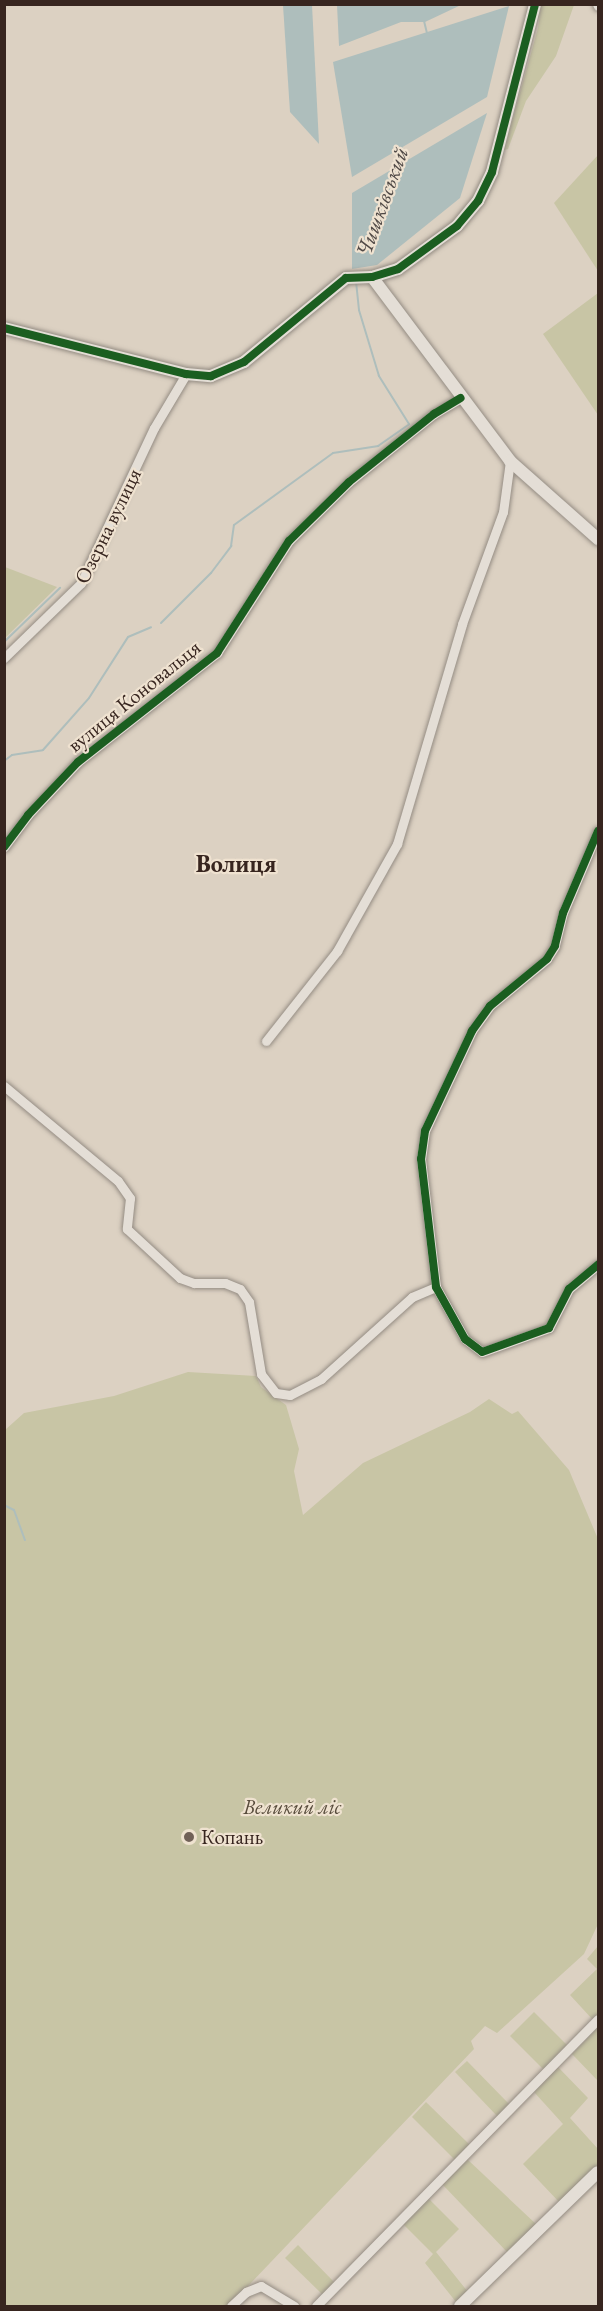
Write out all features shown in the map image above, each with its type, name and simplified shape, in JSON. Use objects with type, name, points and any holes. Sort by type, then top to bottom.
[{"type":"street","points":[[4,328],[186,375],[211,376],[229,372],[349,278],[369,278],[398,269],[457,226],[478,201],[492,172],[535,4]]},
{"type":"street","points":[[369,278],[510,461],[598,539]]},
{"type":"street","name":"Озерна вулиця","points":[[4,658],[81,583],[154,428],[186,375]]},
{"type":"street","name":"вулиця Коновальця","points":[[4,847],[28,815],[78,762],[217,653],[289,541],[349,482],[434,414],[461,398]]},
{"type":"street","points":[[266,1041],[337,951],[398,844],[462,624],[504,512],[510,461]]},
{"type":"street","points":[[598,831],[563,913],[555,946],[547,959],[484,1014],[444,1085],[425,1131],[421,1159],[436,1287],[465,1338],[482,1352],[549,1328],[570,1289],[598,1265]]},
{"type":"street","points":[[4,1086],[118,1181],[130,1198],[127,1229],[180,1278],[194,1283],[225,1282],[240,1289],[249,1302],[261,1374],[276,1393],[290,1395],[321,1379],[412,1297],[436,1287]]},
{"type":"street","points":[[316,2307],[598,2019]]},
{"type":"street","points":[[460,2307],[598,2172]]},
{"type":"street","points":[[231,2307],[246,2292],[261,2286],[294,2307]]},
{"type":"green space","points":[[541,5],[574,5],[556,56],[526,101],[508,149],[504,150],[538,28]]},
{"type":"green space","points":[[598,155],[598,271],[554,203]]},
{"type":"green space","points":[[598,293],[598,415],[543,334]]},
{"type":"green space","points":[[4,567],[57,587],[5,638]]},
{"type":"green space","name":"Великий ліс","points":[[188,1372],[256,1376],[261,1387],[286,1405],[299,1449],[294,1471],[303,1515],[363,1463],[470,1412],[489,1399],[512,1414],[518,1411],[569,1470],[598,1539],[598,1924],[584,1954],[497,2033],[485,2026],[471,2041],[474,2049],[229,2306],[5,2306],[5,1430],[24,1413],[114,1396]]},
{"type":"green space","points":[[598,1946],[598,2015],[593,2020],[570,1995],[597,1969],[587,1959]]},
{"type":"green space","points":[[534,2012],[568,2046],[544,2070],[510,2036]]},
{"type":"green space","points":[[598,2029],[598,2081],[572,2054]]},
{"type":"green space","points":[[467,2061],[510,2105],[498,2117],[455,2072]]},
{"type":"green space","points":[[558,2067],[588,2098],[570,2118],[598,2149],[598,2164],[560,2203],[523,2164],[563,2124],[534,2092]]},
{"type":"green space","points":[[426,2102],[470,2145],[455,2160],[412,2117]]},
{"type":"green space","points":[[467,2159],[537,2225],[508,2253],[442,2184]]},
{"type":"green space","points":[[428,2198],[459,2229],[436,2252],[468,2292],[456,2302],[425,2263],[433,2254],[403,2224]]},
{"type":"green space","points":[[298,2245],[335,2283],[323,2295],[285,2258]]},
{"type":"water","points":[[337,4],[461,5],[425,22],[401,22],[339,46]]},
{"type":"water","points":[[283,5],[312,5],[319,144],[290,112]]},
{"type":"water","points":[[509,6],[487,97],[352,177],[333,62]]},
{"type":"water","points":[[487,113],[460,198],[377,265],[352,269],[352,193]]},
{"type":"waterway","name":"Чишківський","points":[[424,21],[427,33]]},
{"type":"waterway","name":"Чишківський","points":[[394,169],[402,146]]},
{"type":"waterway","name":"Чишківський","points":[[161,623],[211,573],[231,546],[234,525],[333,453],[378,446],[409,424],[379,376],[359,310],[356,282]]},
{"type":"waterway","points":[[4,642],[60,588]]},
{"type":"waterway","name":"Чишківський","points":[[4,761],[12,755],[43,750],[89,698],[128,637],[151,627]]},
{"type":"waterway","points":[[4,1505],[14,1510],[25,1540]]},
{"type":"cycle path","points":[[4,328],[186,374],[211,376],[244,362],[346,278],[372,277],[398,269],[457,226],[478,201],[492,172],[535,4]]},
{"type":"cycle path","points":[[4,847],[28,815],[78,762],[217,653],[289,541],[349,482],[434,414],[461,398]]},
{"type":"cycle path","points":[[598,831],[563,913],[555,946],[547,959],[490,1006],[472,1031],[425,1131],[421,1159],[436,1287],[465,1339],[482,1352],[549,1328],[569,1289],[598,1265]]},
{"type":"place","name":"Копань","points":[[189,1837]]},
{"type":"district","name":"Волиця","points":[[236,864]]}]
